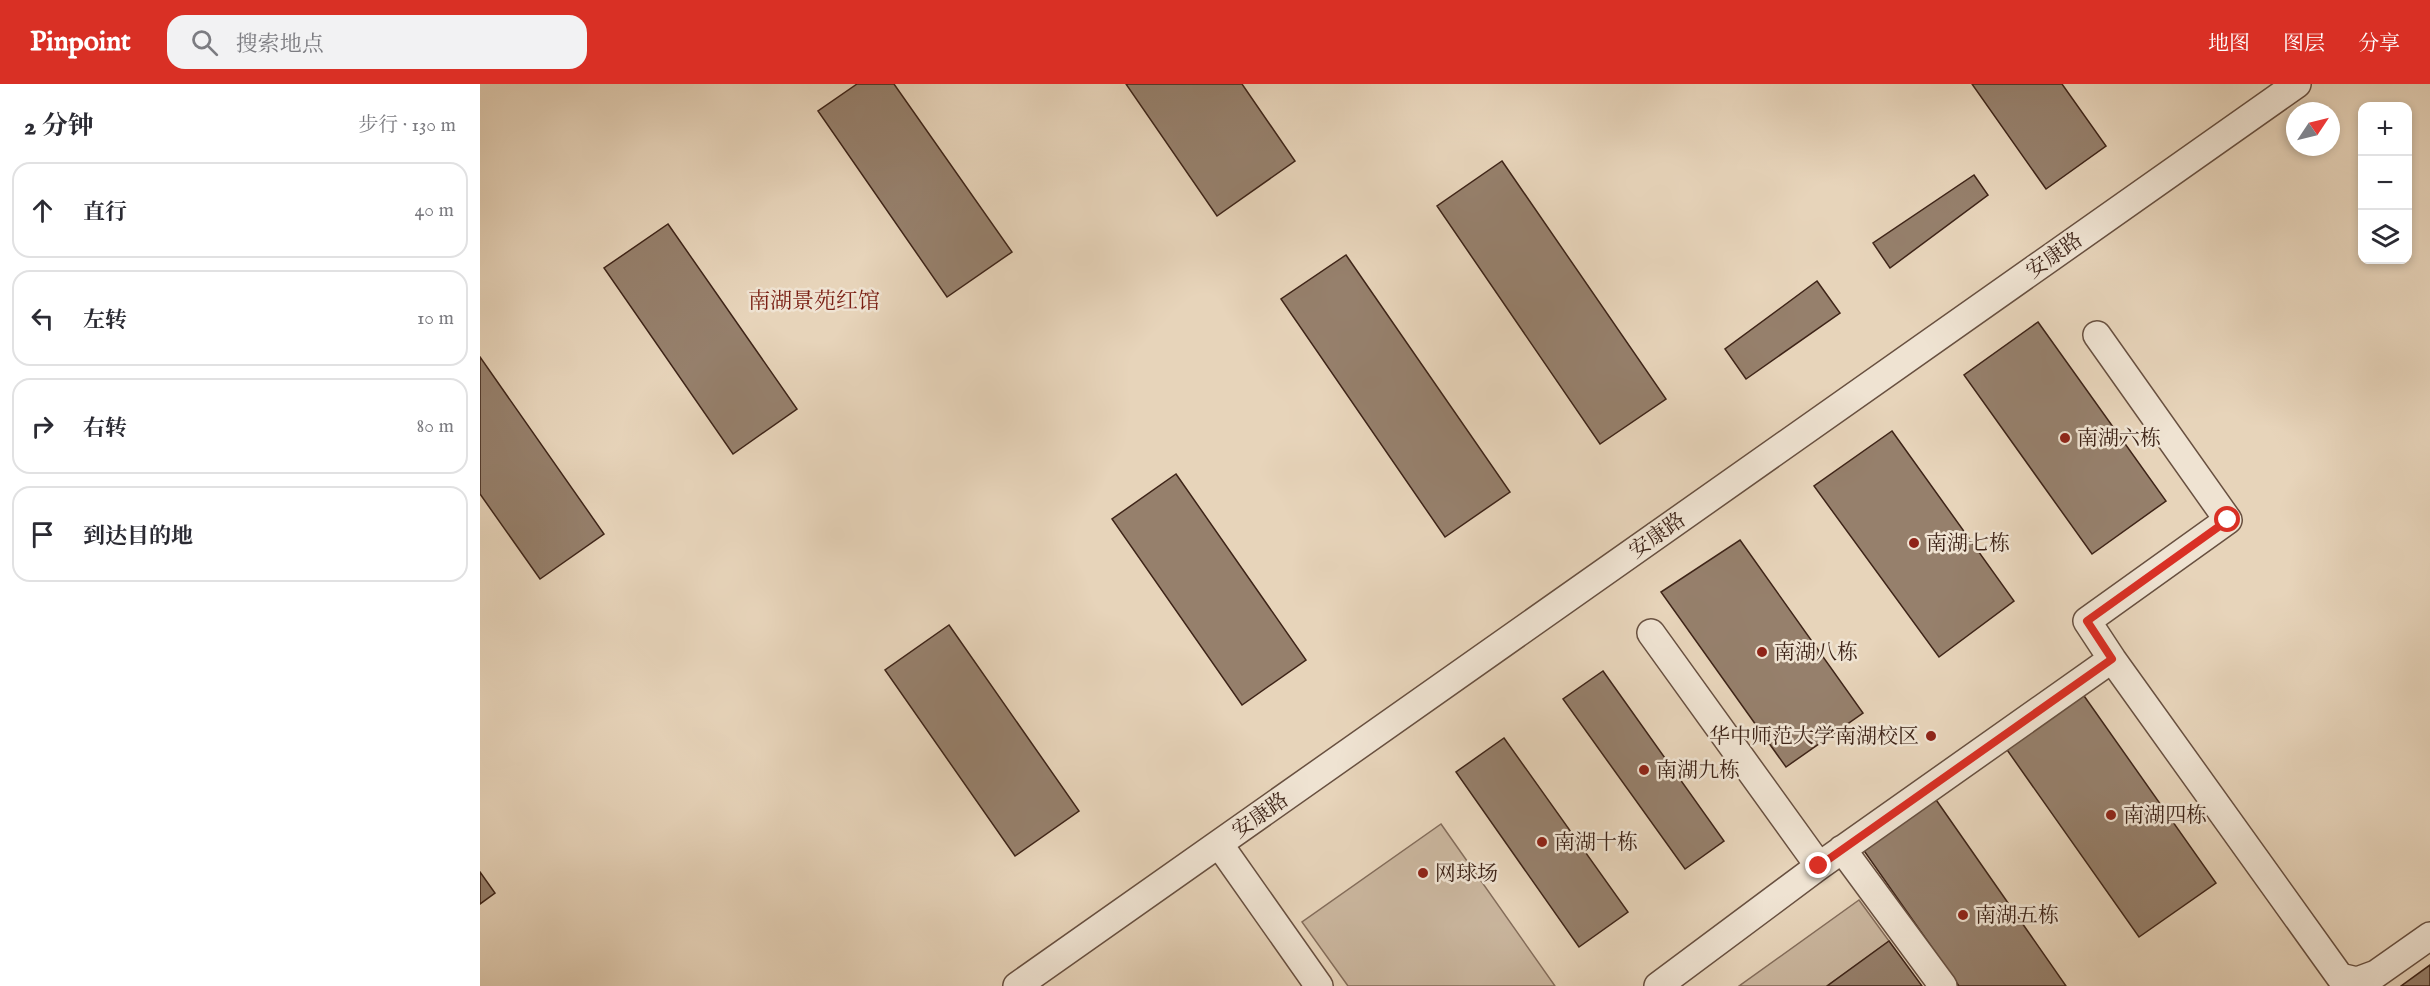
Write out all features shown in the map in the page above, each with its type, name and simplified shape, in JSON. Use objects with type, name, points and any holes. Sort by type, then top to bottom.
[{"type":"street","name":"安康路","points":[[1017,986],[2297,84]]},
{"type":"street","points":[[2097,335],[2228,520],[2087,621],[2334,982],[2357,981],[2376,974],[2430,936]]},
{"type":"street","points":[[1651,633],[1819,866]]},
{"type":"street","points":[[1658,986],[1842,849],[2112,659]]},
{"type":"street","points":[[1219,844],[1319,986]]},
{"type":"street","points":[[1842,849],[1943,986]]},
{"type":"shaded area","name":"网球场","points":[[1441,824],[1555,986],[1348,986],[1302,922]]},
{"type":"shaded area","points":[[1859,900],[1889,941],[1827,986],[1739,986]]},
{"type":"building","points":[[857,84],[894,84],[1012,252],[947,297],[818,111]]},
{"type":"building","points":[[1126,84],[1242,84],[1295,161],[1217,216]]},
{"type":"building","points":[[1972,84],[2062,84],[2106,146],[2046,189]]},
{"type":"building","points":[[1502,161],[1666,399],[1600,444],[1437,206]]},
{"type":"building","points":[[1974,175],[1988,195],[1890,268],[1873,243]]},
{"type":"building","points":[[668,224],[797,409],[733,454],[604,268]]},
{"type":"building","points":[[1346,255],[1510,492],[1445,537],[1281,299]]},
{"type":"building","points":[[1817,281],[1840,313],[1746,379],[1725,349]]},
{"type":"building","name":"南湖六栋","points":[[2038,322],[2166,501],[2092,554],[1964,375]]},
{"type":"building","points":[[480,357],[604,534],[540,579],[480,494]]},
{"type":"building","name":"南湖七栋","points":[[1892,431],[2014,601],[1939,657],[1814,486]]},
{"type":"building","points":[[1176,474],[1306,660],[1242,705],[1112,519]]},
{"type":"building","name":"南湖八栋","points":[[1740,540],[1863,713],[1786,767],[1661,592]]},
{"type":"building","points":[[949,625],[1079,811],[1015,856],[885,670]]},
{"type":"building","name":"南湖九栋","points":[[1603,671],[1724,841],[1685,869],[1563,699]]},
{"type":"building","name":"南湖四栋","points":[[2082,693],[2216,883],[2139,937],[2005,747]]},
{"type":"building","name":"南湖十栋","points":[[1504,738],[1628,912],[1579,947],[1456,772]]},
{"type":"building","name":"南湖五栋","points":[[1932,794],[2066,986],[1959,986],[1860,845]]},
{"type":"building","points":[[480,872],[495,893],[480,904]]},
{"type":"building","points":[[1889,941],[1922,986],[1827,986]]},
{"type":"building","points":[[2430,965],[2430,986],[2401,986]]},
{"type":"place","name":"南湖六栋","points":[[2065,438]]},
{"type":"place","name":"南湖七栋","points":[[1914,543]]},
{"type":"place","name":"南湖八栋","points":[[1762,652]]},
{"type":"place","name":"华中师范大学南湖校区","points":[[1931,736]]},
{"type":"place","name":"南湖九栋","points":[[1644,770]]},
{"type":"place","name":"南湖四栋","points":[[2111,815]]},
{"type":"place","name":"南湖十栋","points":[[1542,842]]},
{"type":"place","name":"网球场","points":[[1423,873]]},
{"type":"place","name":"南湖五栋","points":[[1963,915]]},
{"type":"district","name":"南湖景苑红馆","points":[[814,300]]},
{"type":"route","points":[[1819,866],[2112,659],[2087,621],[2228,520]]}]
